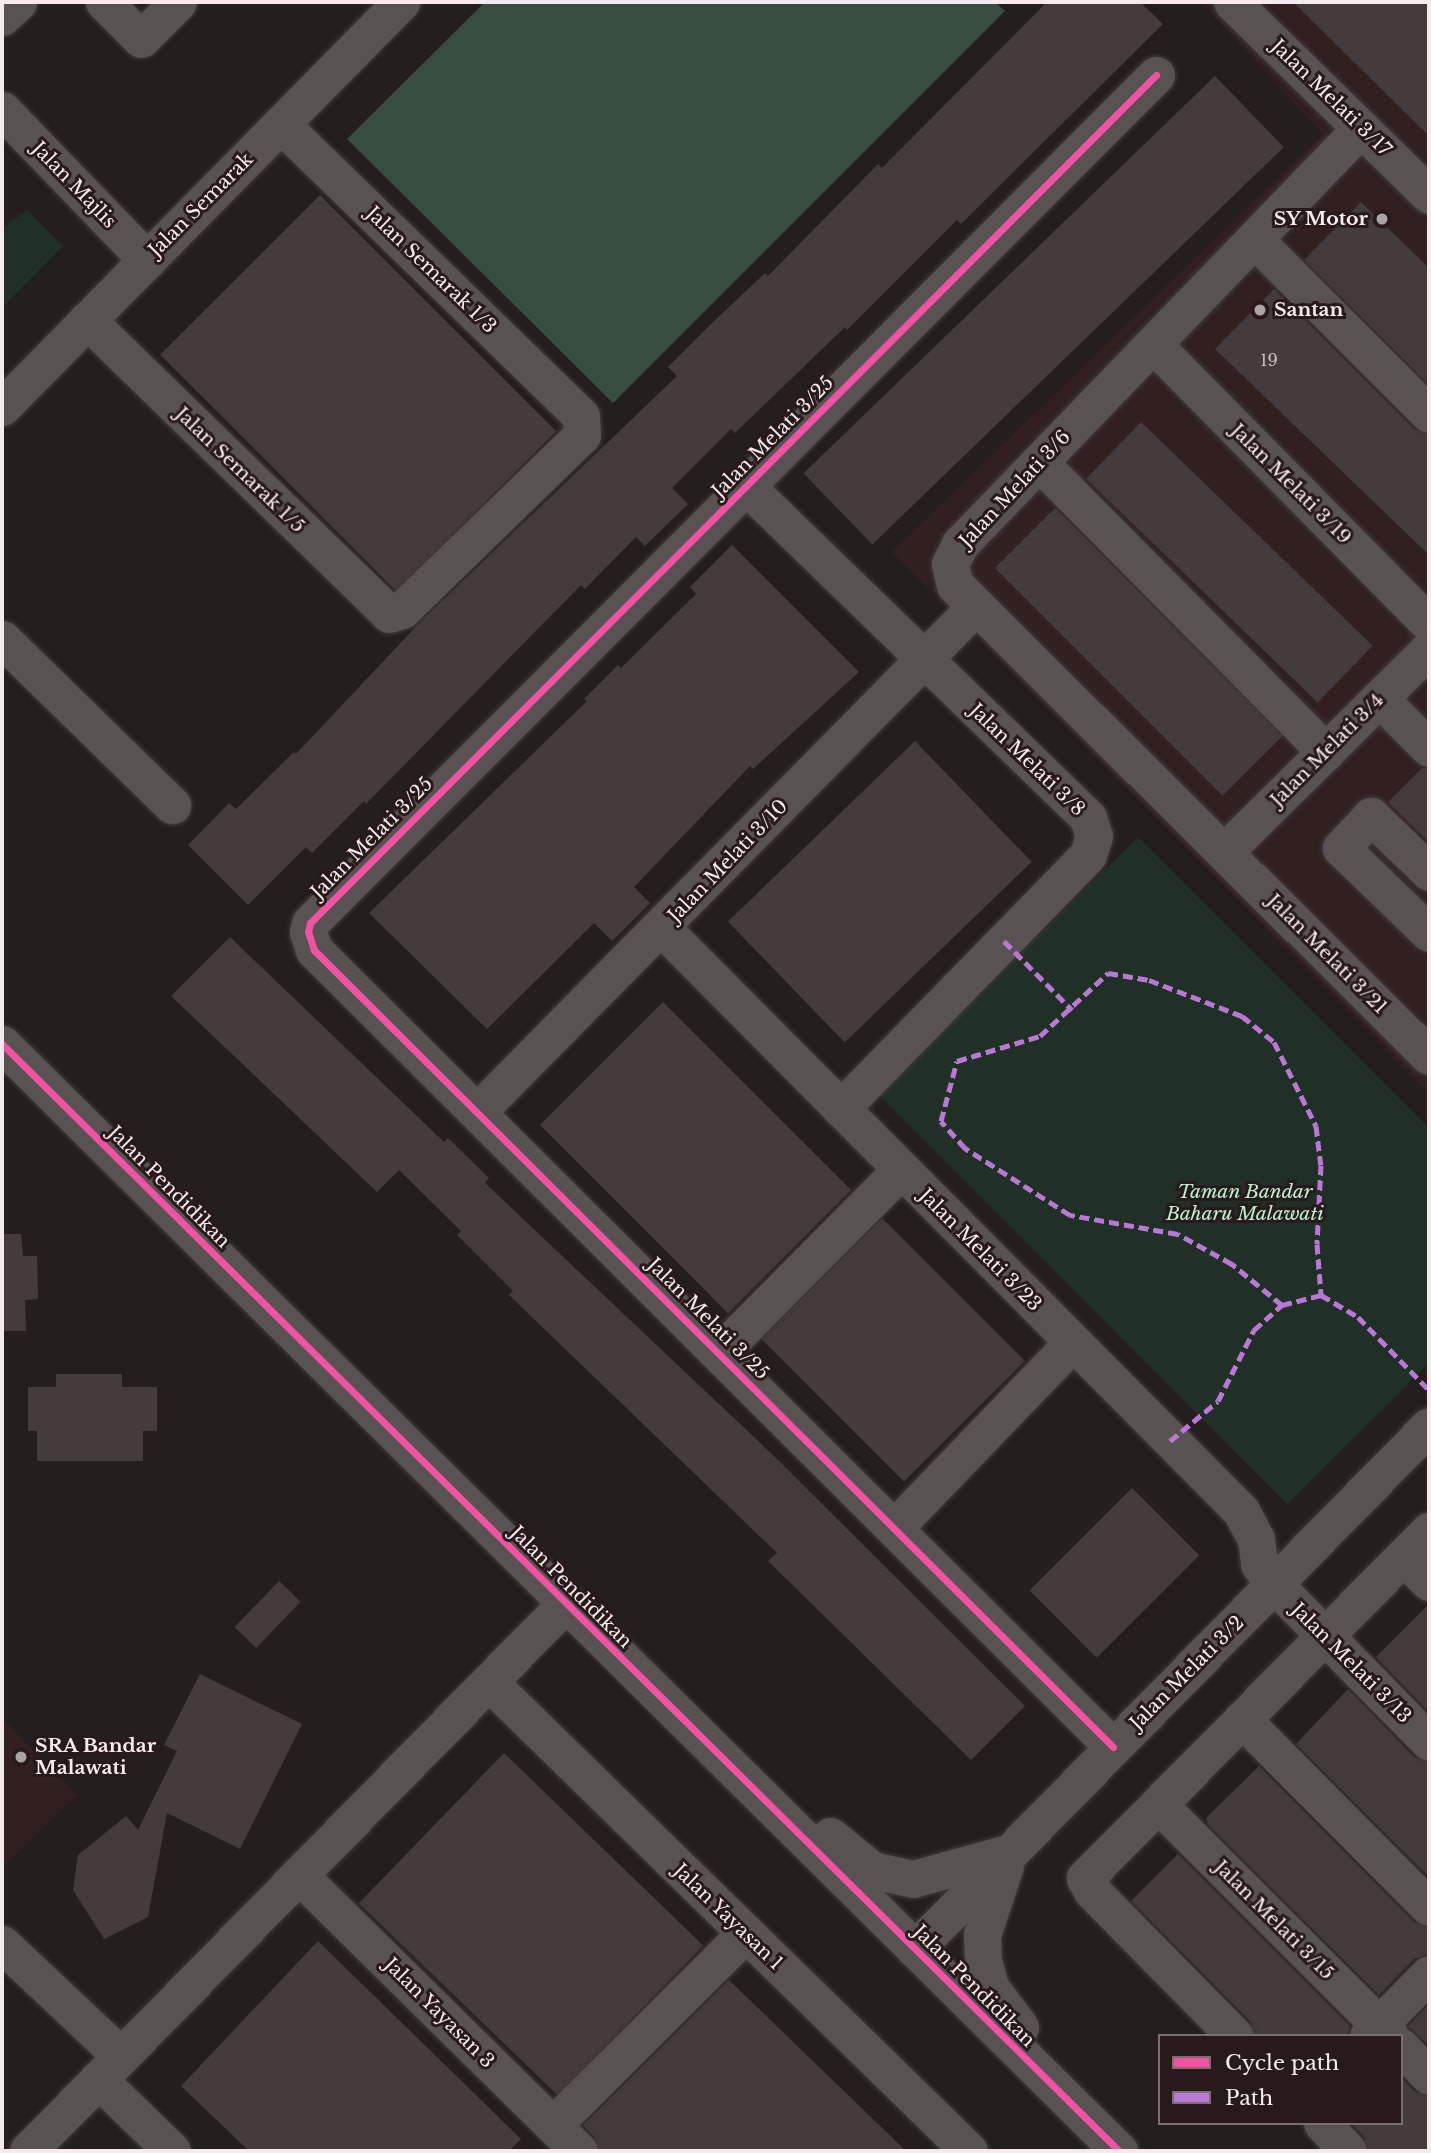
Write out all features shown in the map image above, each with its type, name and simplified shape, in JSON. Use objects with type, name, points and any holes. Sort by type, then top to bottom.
[{"type":"street","points":[[2,17],[18,2]]},
{"type":"street","points":[[104,2],[141,39],[178,2]]},
{"type":"street","name":"Jalan Semarak","points":[[2,407],[401,2]]},
{"type":"street","name":"Jalan Melati 3/17","points":[[1232,2],[1429,195]]},
{"type":"street","name":"Jalan Melati 3/25","points":[[1113,1747],[720,1352],[314,950],[309,941],[310,923],[1156,75]]},
{"type":"street","name":"Jalan Majlis","points":[[7,124],[147,260]]},
{"type":"street","name":"Jalan Semarak 1/3","points":[[281,124],[581,416],[582,435],[396,614]]},
{"type":"street","name":"Jalan Melati 3/6","points":[[1224,852],[955,585],[950,564],[960,544],[1361,128]]},
{"type":"street","points":[[1255,240],[1429,414]]},
{"type":"street","name":"Jalan Semarak 1/5","points":[[88,320],[383,610],[396,614]]},
{"type":"street","name":"Jalan Melati 3/19","points":[[1153,344],[1429,644]]},
{"type":"street","points":[[1039,461],[1325,751]]},
{"type":"street","name":"Jalan Melati 3/8","points":[[746,486],[1088,818],[1094,836],[1088,855],[841,1108]]},
{"type":"street","name":"Jalan Melati 3/10","points":[[477,1112],[662,928],[976,606]]},
{"type":"street","points":[[2,639],[172,805]]},
{"type":"street","name":"Jalan Melati 3/4","points":[[1224,852],[1379,698],[1429,644]]},
{"type":"street","points":[[1379,698],[1429,748]]},
{"type":"street","points":[[1429,872],[1371,817],[1341,848],[1429,933]]},
{"type":"street","name":"Jalan Melati 3/21","points":[[1224,852],[1429,1056]]},
{"type":"street","name":"Jalan Melati 3/23","points":[[662,928],[1241,1511],[1256,1539],[1259,1564],[1274,1584]]},
{"type":"street","name":"Jalan Pendidikan","points":[[2,1044],[1119,2151]]},
{"type":"street","points":[[720,1352],[901,1170]]},
{"type":"street","points":[[894,1528],[1072,1343]]},
{"type":"street","name":"Jalan Melati 3/2","points":[[915,1949],[1429,1426]]},
{"type":"street","points":[[1233,2034],[1092,1891],[1085,1878],[1429,1530]]},
{"type":"street","points":[[1403,1557],[1429,1582]]},
{"type":"street","name":"Jalan Melati 3/13","points":[[1274,1584],[1429,1742]]},
{"type":"street","points":[[28,2151],[566,1603]]},
{"type":"street","name":"Jalan Yayasan 1","points":[[488,1682],[969,2151]]},
{"type":"street","points":[[1242,1719],[1429,1907]]},
{"type":"street","points":[[732,1767],[800,1811],[872,1870],[895,1877],[941,1874],[1011,1852]]},
{"type":"street","name":"Jalan Melati 3/15","points":[[1158,1804],[1382,2034]]},
{"type":"street","points":[[1011,1852],[990,1905],[982,1935],[983,1960],[990,1987],[1079,2111]]},
{"type":"street","name":"Jalan Yayasan 3","points":[[299,1875],[579,2151]]},
{"type":"street","points":[[553,2125],[745,1934]]},
{"type":"street","points":[[2,1944],[110,2068],[173,2151]]},
{"type":"street","points":[[1385,2034],[1429,1974]]},
{"type":"street","name":"Jalan Melati 3/15","points":[[1403,2053],[1429,2076]]},
{"type":"street","points":[[1324,2125],[1348,2151]]},
{"type":"shaded area","points":[[1200,2],[1429,2],[1429,1093],[892,552],[1323,134]]},
{"type":"shaded area","name":"SRA Bandar Malawati","points":[[2,1718],[77,1795],[2,1869]]},
{"type":"green space","points":[[485,2],[995,2],[1005,11],[613,403],[347,139]]},
{"type":"green space","points":[[27,210],[63,246],[2,308],[2,228]]},
{"type":"green space","name":"Taman Bandar Baharu Malawati","points":[[1138,837],[1429,1128],[1429,1363],[1287,1504],[878,1094]]},
{"type":"building","points":[[1047,2],[1140,2],[1163,24],[961,224],[957,220],[847,330],[845,327],[735,433],[731,429],[672,488],[688,504],[645,546],[636,537],[585,589],[581,585],[366,804],[364,801],[312,853],[306,847],[248,905],[188,845],[229,803],[236,809],[294,752],[296,754],[425,617],[677,376],[668,367],[765,273],[768,276],[878,164],[882,168]]},
{"type":"building","points":[[1293,2],[1429,2],[1429,136]]},
{"type":"building","points":[[1215,76],[1284,147],[872,545],[804,473]]},
{"type":"building","points":[[320,195],[556,431],[396,591],[160,355]]},
{"type":"building","points":[[1361,202],[1429,268],[1429,385],[1304,260]]},
{"type":"building","points":[[1274,289],[1414,429],[1429,434],[1429,555],[1215,349]]},
{"type":"building","points":[[1141,422],[1373,646],[1318,703],[1086,479]]},
{"type":"building","points":[[1055,508],[1283,736],[1223,796],[995,568]]},
{"type":"building","points":[[732,545],[859,672],[753,769],[750,766],[634,887],[650,903],[612,941],[594,923],[487,1029],[369,913],[587,701],[584,699],[618,665],[621,668],[696,594],[690,587]]},
{"type":"building","points":[[915,741],[1032,862],[845,1042],[728,922]]},
{"type":"building","points":[[1422,768],[1429,768],[1429,842],[1388,802]]},
{"type":"building","points":[[230,937],[444,1142],[448,1138],[489,1178],[485,1183],[775,1457],[1025,1706],[971,1760],[768,1561],[777,1553],[509,1295],[513,1291],[457,1235],[461,1231],[399,1170],[377,1192],[171,996]]},
{"type":"building","points":[[663,1002],[851,1190],[728,1313],[540,1125]]},
{"type":"building","points":[[882,1218],[1025,1361],[904,1482],[761,1339]]},
{"type":"building","points":[[2,1234],[21,1234],[23,1256],[37,1256],[38,1299],[25,1300],[26,1331],[2,1331]]},
{"type":"building","points":[[56,1374],[122,1374],[122,1387],[157,1387],[157,1431],[143,1431],[143,1461],[37,1461],[37,1431],[28,1431],[28,1387],[56,1387]]},
{"type":"building","points":[[1132,1488],[1199,1555],[1097,1658],[1029,1591]]},
{"type":"building","points":[[279,1581],[301,1602],[256,1648],[235,1627]]},
{"type":"building","points":[[1429,1604],[1429,1712],[1376,1657]]},
{"type":"building","points":[[200,1674],[302,1724],[240,1849],[167,1813],[148,1917],[104,1939],[73,1890],[78,1855],[126,1816],[138,1830],[177,1751],[164,1745]]},
{"type":"building","points":[[1348,1689],[1414,1757],[1429,1762],[1429,1877],[1296,1744]]},
{"type":"building","points":[[504,1753],[703,1945],[558,2096],[359,1903]]},
{"type":"building","points":[[1259,1766],[1414,1922],[1429,1927],[1429,1954],[1414,1959],[1379,1995],[1208,1825],[1206,1818]]},
{"type":"building","points":[[1178,1854],[1350,2026],[1348,2034],[1254,2034],[1250,2021],[1131,1901]]},
{"type":"building","points":[[318,1941],[521,2139],[509,2151],[249,2151],[181,2086]]},
{"type":"building","points":[[729,1980],[906,2151],[599,2151],[594,2137],[583,2125]]},
{"type":"building","points":[[1429,2004],[1429,2046],[1408,2026]]},
{"type":"building","points":[[1403,2079],[1414,2091],[1429,2096],[1429,2151],[1368,2151],[1364,2137],[1353,2125],[1403,2125]]},
{"type":"marked path","points":[[1004,941],[1072,1010]]},
{"type":"marked path","points":[[1282,1305],[1232,1264],[1178,1234],[1070,1215],[965,1148],[941,1121],[957,1061],[1040,1036],[1108,973],[1149,980],[1242,1016],[1274,1042],[1316,1126],[1321,1165],[1317,1244],[1321,1295]]},
{"type":"marked path","points":[[1170,1441],[1218,1401],[1254,1330],[1282,1305],[1321,1295],[1358,1317],[1429,1390]]},
{"type":"cycle path","points":[[1113,1747],[314,950],[308,932],[310,923],[1156,75]]},
{"type":"cycle path","points":[[2,1044],[1119,2151]]},
{"type":"place","name":"SY Motor","points":[[1382,219]]},
{"type":"place","name":"Santan","points":[[1260,310]]},
{"type":"place","name":"SRA Bandar Malawati","points":[[21,1757]]}]
